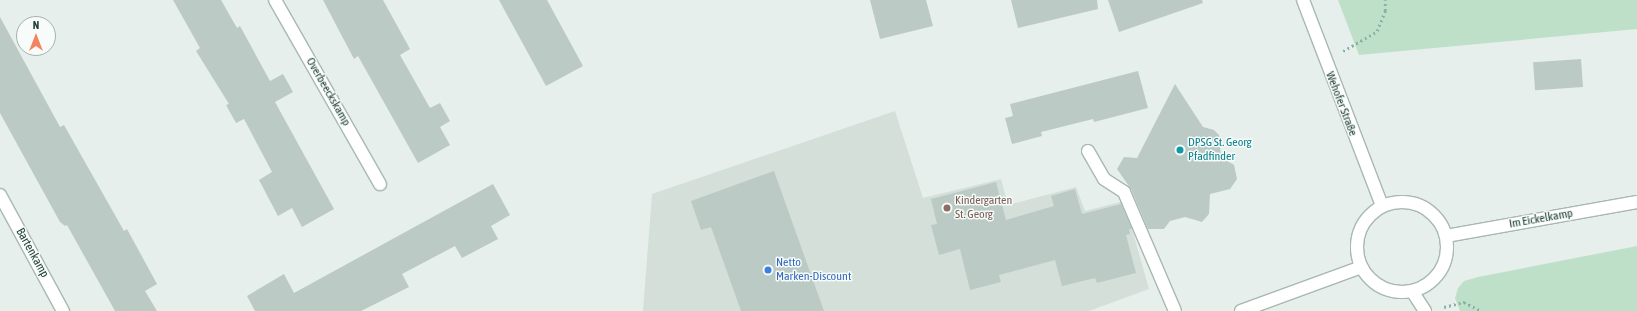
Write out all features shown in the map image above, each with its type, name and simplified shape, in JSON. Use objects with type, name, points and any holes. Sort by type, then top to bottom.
[{"type":"street","name":"Overbeeckskamp","points":[[275,0],[380,184]]},
{"type":"street","name":"Wehofer Straße","points":[[1303,0],[1325,62],[1382,206]]},
{"type":"street","points":[[1088,151],[1104,179],[1124,192],[1175,311]]},
{"type":"street","name":"Bartenkamp","points":[[0,195],[63,311]]},
{"type":"street","points":[[1409,202],[1421,206],[1441,224],[1446,236],[1446,254],[1440,271],[1428,283],[1412,290],[1397,291],[1382,287],[1370,279],[1361,267],[1358,255],[1359,232],[1372,212],[1382,206],[1409,202]]},
{"type":"street","name":"Im Eickelkamp","points":[[1446,236],[1637,202]]},
{"type":"street","points":[[1241,311],[1361,267]]},
{"type":"street","points":[[1412,290],[1425,311]]},
{"type":"path","points":[[1325,62],[1377,31],[1385,11],[1385,0]]},
{"type":"path","points":[[1442,308],[1464,302],[1482,311]]},
{"type":"shaded area","name":"Kindergarten St. Georg","points":[[895,111],[923,198],[1001,179],[1008,205],[1076,187],[1085,211],[1124,201],[1149,289],[1089,311],[643,311],[652,194]]},
{"type":"green space","points":[[1338,0],[1637,0],[1637,29],[1359,55]]},
{"type":"green space","points":[[1637,246],[1637,311],[1460,311],[1455,298],[1458,288],[1464,281],[1478,277]]},
{"type":"building","points":[[173,0],[221,0],[237,28],[240,26],[270,81],[283,74],[293,92],[275,102],[334,209],[302,227],[292,208],[278,216],[259,180],[272,172],[244,119],[236,123],[226,105],[229,104],[196,51],[200,48]]},
{"type":"building","points":[[323,0],[383,0],[410,49],[400,55],[430,108],[440,103],[450,121],[440,127],[450,145],[418,163],[358,56],[354,59]]},
{"type":"building","points":[[499,0],[547,0],[583,66],[546,86]]},
{"type":"building","points":[[870,0],[926,0],[933,26],[880,39]]},
{"type":"building","points":[[1011,0],[1097,0],[1098,9],[1018,28]]},
{"type":"building","points":[[1108,0],[1202,0],[1203,3],[1119,32]]},
{"type":"building","points":[[0,17],[16,46],[16,56],[21,56],[60,127],[64,125],[124,231],[127,229],[157,284],[145,291],[157,311],[115,311],[67,225],[65,226],[60,222],[0,113]]},
{"type":"building","points":[[1581,59],[1583,87],[1535,90],[1533,62]]},
{"type":"building","points":[[1138,71],[1148,108],[1094,122],[1093,119],[1041,132],[1042,136],[1012,144],[1005,118],[1013,116],[1010,104]]},
{"type":"building","name":"DPSG St. Georg Pfadfinder","points":[[1175,84],[1203,127],[1214,130],[1219,135],[1221,157],[1234,165],[1237,179],[1230,189],[1210,194],[1209,214],[1202,222],[1185,217],[1170,221],[1164,229],[1148,229],[1131,189],[1117,169],[1124,157],[1137,158]]},
{"type":"building","name":"Netto Marken-Discount","points":[[774,171],[824,311],[741,311],[711,227],[701,230],[691,201]]},
{"type":"building","points":[[996,182],[1006,220],[1054,206],[1051,196],[1075,189],[1082,214],[1121,204],[1132,229],[1129,229],[1130,234],[1126,235],[1136,273],[1097,283],[1095,278],[1062,286],[1055,260],[999,275],[1001,282],[970,290],[960,249],[939,255],[931,225],[937,224],[931,199]]},
{"type":"building","points":[[493,184],[510,215],[491,226],[498,239],[462,258],[455,246],[402,274],[409,287],[361,311],[255,311],[247,296],[284,274],[294,293]]},
{"type":"place","name":"DPSG St. Georg Pfadfinder","points":[[1180,150]]},
{"type":"place","name":"Kindergarten St. Georg","points":[[947,208]]},
{"type":"place","name":"Netto Marken-Discount","points":[[768,270]]}]
